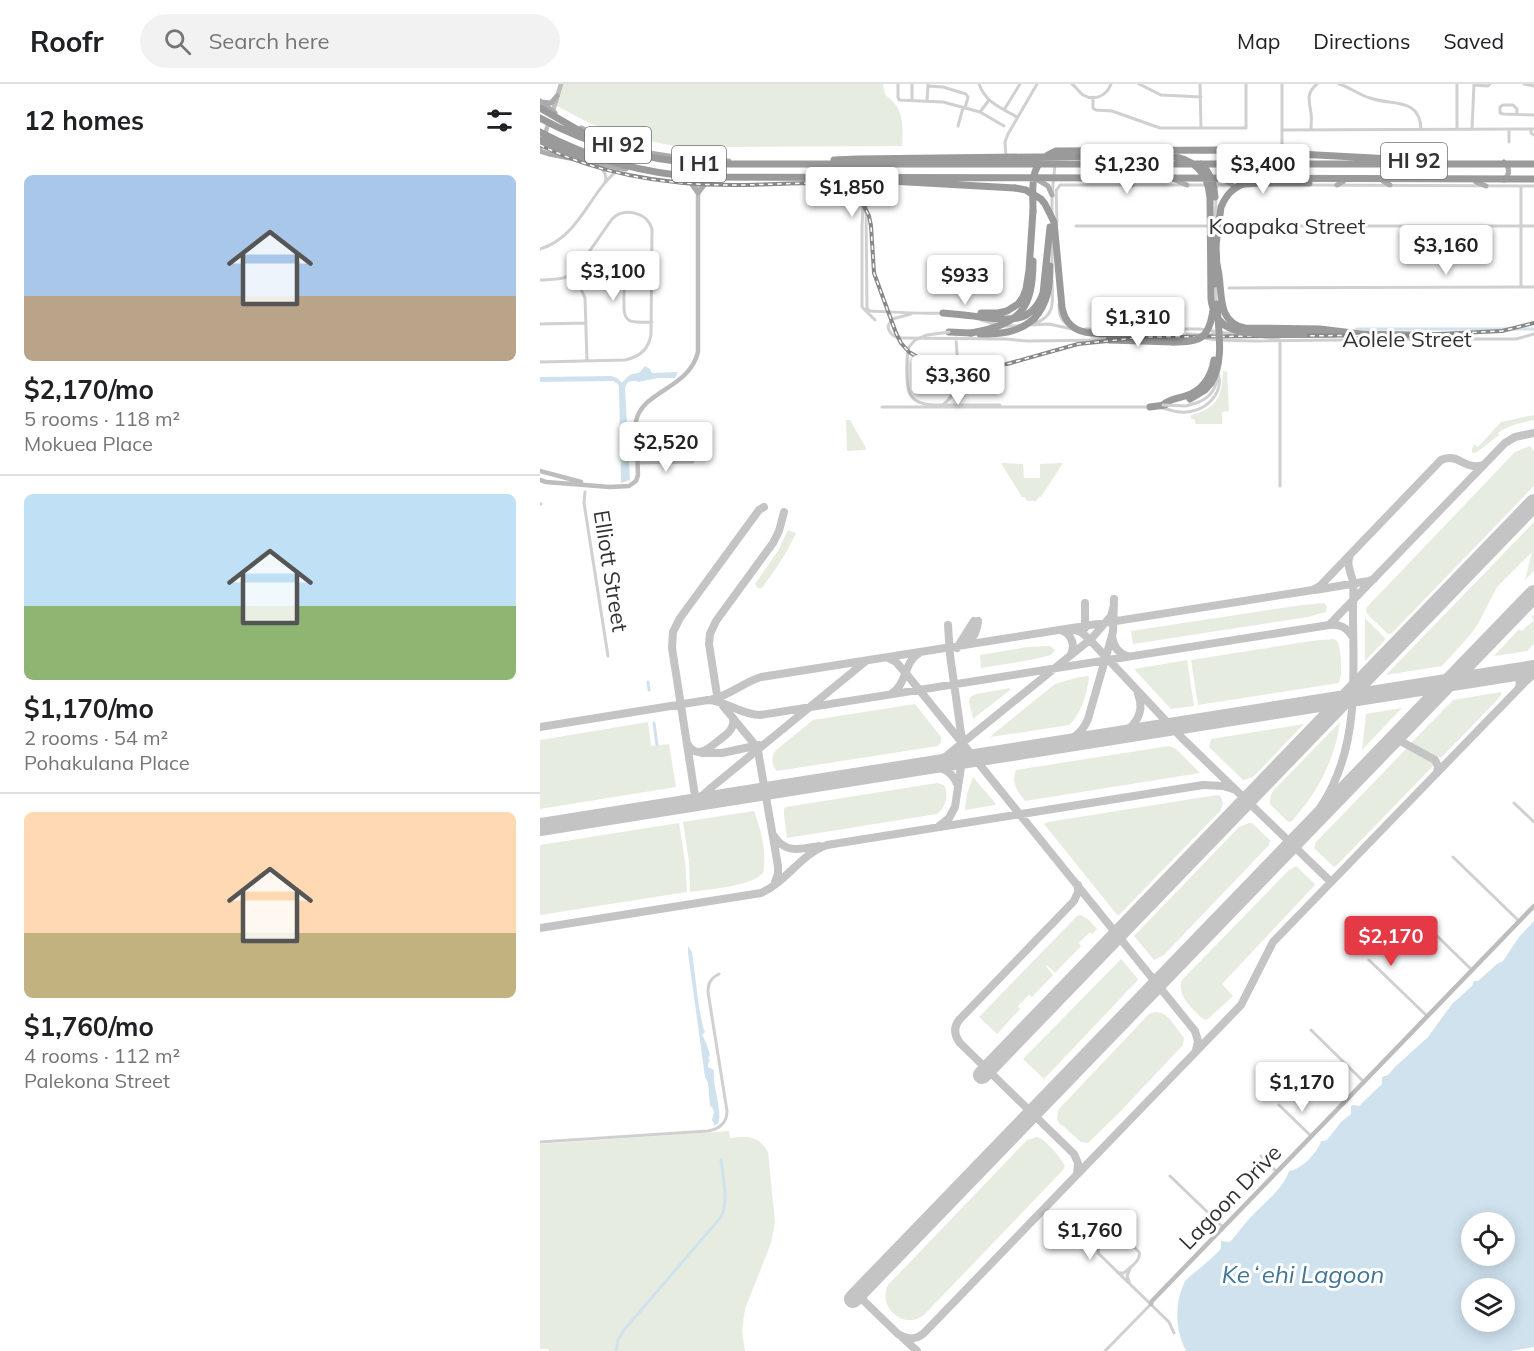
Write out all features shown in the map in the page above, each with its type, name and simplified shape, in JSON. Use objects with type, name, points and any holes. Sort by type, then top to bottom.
[{"type":"highway","points":[[540,108],[617,150]]},
{"type":"highway","name":"I H1","points":[[540,118],[617,150],[652,158],[722,165],[1534,163]]},
{"type":"highway","name":"I H1","points":[[540,132],[594,157],[636,169],[688,177],[1002,177],[1533,182]]},
{"type":"highway","points":[[540,140],[579,156],[636,169]]},
{"type":"highway","points":[[971,333],[1004,324],[1021,312],[1028,301],[1033,281],[1033,182],[1036,167],[1041,159],[1056,151],[1222,150],[1455,164]]},
{"type":"highway","points":[[1165,155],[1191,162],[1201,171],[1208,184],[1211,299],[1219,319],[1229,328],[1243,333],[1304,331]]},
{"type":"highway","points":[[783,164],[857,159],[1165,155],[1192,158],[1209,174],[1214,187],[1218,364],[1214,378],[1198,395],[1150,407]]},
{"type":"highway","points":[[771,178],[890,181],[1015,188],[1031,193],[1045,204],[1054,222],[1062,307],[1066,319],[1073,327],[1081,332],[1093,334],[1165,335]]},
{"type":"highway","points":[[1216,245],[1223,202],[1231,191],[1248,183],[1533,182]]},
{"type":"highway","points":[[949,332],[997,334],[1010,332],[1027,325],[1038,315],[1049,289],[1050,227],[1045,210],[1031,193]]},
{"type":"highway","points":[[943,314],[1003,312],[1012,309],[1021,301],[1027,282],[1033,211]]},
{"type":"highway","points":[[943,314],[1010,320],[1023,316],[1035,308],[1043,293],[1050,227]]},
{"type":"highway","points":[[1217,265],[1223,309],[1228,320],[1234,325],[1245,328],[1425,335],[1460,339]]},
{"type":"highway","points":[[1109,340],[1173,342],[1190,341],[1203,336],[1211,322],[1217,265]]},
{"type":"highway","points":[[1162,405],[1168,400],[1186,396],[1207,381],[1214,360],[1217,303]]},
{"type":"main road","points":[[540,102],[551,103],[557,96]]},
{"type":"main road","name":"HI 92","points":[[540,102],[598,138],[627,148],[698,160],[864,162],[1003,159],[1056,162],[1521,161],[1534,163]]},
{"type":"main road","points":[[1265,162],[1282,148],[1287,156],[1299,162]]},
{"type":"main road","name":"HI 92","points":[[540,149],[555,155],[621,168],[682,178],[713,180],[993,179],[1066,182],[1175,180],[1188,183],[1383,181],[1520,184],[1533,182]]},
{"type":"main road","points":[[993,179],[1003,172],[1003,159]]},
{"type":"main road","points":[[1003,159],[1010,181],[1010,192]]},
{"type":"main road","points":[[1497,182],[1505,179],[1509,174],[1507,165],[1502,161]]},
{"type":"main road","points":[[1183,162],[1193,168],[1196,174],[1188,183]]},
{"type":"main road","points":[[682,178],[691,183],[698,193],[705,184],[713,180]]},
{"type":"main road","points":[[848,179],[856,183],[865,195],[871,184],[879,180]]},
{"type":"main road","points":[[904,179],[915,187]]},
{"type":"main road","points":[[1038,180],[1054,193]]},
{"type":"main road","points":[[1099,185],[1105,180]]},
{"type":"main road","points":[[1122,180],[1132,185]]},
{"type":"main road","points":[[999,192],[1010,181]]},
{"type":"main road","points":[[1282,181],[1293,185]]},
{"type":"main road","points":[[1337,185],[1344,181]]},
{"type":"main road","points":[[1383,181],[1390,185]]},
{"type":"main road","points":[[1219,182],[1232,185]]},
{"type":"main road","points":[[1476,182],[1486,186]]},
{"type":"street","points":[[540,149],[561,84]]},
{"type":"street","points":[[898,84],[899,100],[943,102],[980,112],[1004,126]]},
{"type":"street","points":[[912,84],[912,100]]},
{"type":"street","points":[[979,84],[983,94],[989,100],[1017,117]]},
{"type":"street","points":[[1004,110],[1020,84]]},
{"type":"street","points":[[1003,159],[1005,142],[1037,84]]},
{"type":"street","points":[[1072,84],[1083,95],[1093,97],[1103,96],[1111,84]]},
{"type":"street","points":[[1138,84],[1161,95],[1201,97]]},
{"type":"street","points":[[1200,84],[1201,128]]},
{"type":"street","points":[[1093,97],[1093,108],[1096,110],[1112,111],[1160,128],[1246,128],[1246,84]]},
{"type":"street","points":[[1232,185],[1282,181],[1282,84]]},
{"type":"street","points":[[1311,129],[1308,100],[1310,90],[1317,84]]},
{"type":"street","points":[[1339,84],[1368,98],[1406,104],[1418,114],[1421,129]]},
{"type":"street","points":[[1457,84],[1457,129]]},
{"type":"street","points":[[1472,129],[1474,85],[1488,86],[1490,84]]},
{"type":"street","points":[[1524,84],[1534,86]]},
{"type":"street","points":[[927,101],[928,85],[943,86],[968,95],[958,126]]},
{"type":"street","points":[[980,112],[989,100]]},
{"type":"street","points":[[1516,114],[1513,105],[1500,107],[1500,113],[1516,114],[1534,115]]},
{"type":"street","points":[[1282,130],[1532,129],[1531,133],[1534,135]]},
{"type":"street","points":[[1509,130],[1509,142]]},
{"type":"street","points":[[693,462],[638,463],[636,422],[640,411],[647,403],[688,373],[697,355],[698,160]]},
{"type":"street","points":[[1521,161],[1521,287]]},
{"type":"street","points":[[593,162],[603,169],[606,175],[602,187]]},
{"type":"street","points":[[864,162],[866,207],[864,309],[875,320]]},
{"type":"street","points":[[1031,324],[1047,317],[1052,306],[1056,162]]},
{"type":"street","points":[[949,332],[921,336],[909,348],[909,391],[912,397],[923,404],[1186,405],[1199,402],[1209,396],[1214,389],[1217,370],[1215,226],[1219,182],[1217,162]]},
{"type":"street","points":[[540,249],[555,242],[571,229],[602,187],[621,168]]},
{"type":"street","points":[[1073,329],[1063,321],[1059,311],[1054,193],[1060,185],[1066,182],[1099,185],[1188,183]]},
{"type":"street","points":[[1293,185],[1486,186],[1520,184]]},
{"type":"street","points":[[540,280],[563,279],[571,275],[614,217],[619,214],[626,212],[642,215],[650,224],[652,229],[652,322],[650,341],[643,352],[625,360],[540,362]]},
{"type":"street","name":"Koapaka Street","points":[[1076,226],[1534,226]]},
{"type":"street","points":[[571,275],[584,295],[587,361]]},
{"type":"street","points":[[651,281],[632,281],[626,284],[624,312],[630,321],[652,322]]},
{"type":"street","points":[[1229,288],[1534,287]]},
{"type":"street","name":"Aolele Street","points":[[864,297],[870,311],[943,314],[1006,326],[1049,324],[1073,329],[1200,329],[1280,340]]},
{"type":"street","points":[[1200,329],[1209,322],[1217,303]]},
{"type":"street","name":"Aolele Street","points":[[911,314],[891,321],[888,326],[891,333],[898,338],[1079,341],[1165,335],[1217,340],[1513,339],[1534,333]]},
{"type":"street","points":[[540,324],[586,323]]},
{"type":"street","points":[[1079,341],[1087,337],[1090,329]]},
{"type":"street","points":[[1183,335],[1211,334],[1217,331]]},
{"type":"street","points":[[940,407],[947,403],[956,384],[956,338]]},
{"type":"street","points":[[1217,353],[1223,344],[1230,340]]},
{"type":"street","points":[[1280,340],[1280,486]]},
{"type":"street","points":[[882,407],[1150,407],[1183,412],[1193,411],[1202,408],[1218,393],[1220,381],[1217,370]]},
{"type":"street","name":"Elliott Street","points":[[587,485],[604,487],[631,485],[637,478],[638,463]]},
{"type":"street","points":[[540,471],[587,485]]},
{"type":"street","points":[[540,480],[587,485]]},
{"type":"street","name":"Elliott Street","points":[[585,492],[584,503],[608,656]]},
{"type":"street","points":[[1514,803],[1534,822]]},
{"type":"street","points":[[1453,857],[1520,922]]},
{"type":"street","name":"Lagoon Drive","points":[[1106,1351],[1534,908]]},
{"type":"street","points":[[1434,933],[1473,971]]},
{"type":"street","points":[[1369,960],[1428,1017]]},
{"type":"street","points":[[540,1142],[708,1131],[722,1125],[727,1111],[708,992],[710,980],[718,974]]},
{"type":"street","points":[[1311,1030],[1365,1083]]},
{"type":"street","points":[[1279,1105],[1312,1137]]},
{"type":"street","points":[[1261,1156],[1278,1173]]},
{"type":"street","points":[[1170,1176],[1224,1228]]},
{"type":"street","points":[[1118,1273],[1124,1273],[1131,1267],[1139,1259],[1140,1253],[1116,1231],[1099,1246],[1098,1254],[1169,1322],[1174,1333]]},
{"type":"street","points":[[1130,1284],[1127,1276],[1131,1267]]},
{"type":"shaded area","points":[[561,84],[883,84],[886,94],[900,113],[903,130],[902,146],[674,146],[636,138],[591,124],[555,105]]},
{"type":"shaded area","points":[[1223,371],[1227,372],[1229,411],[1222,412],[1222,424],[1195,424],[1191,415],[1207,409],[1217,400]]},
{"type":"shaded area","points":[[1534,415],[1534,420],[1506,428],[1477,452],[1472,452],[1474,445],[1478,447],[1501,422]]},
{"type":"shaded area","points":[[846,420],[850,420],[865,450],[847,451]]},
{"type":"shaded area","points":[[1530,446],[1534,451],[1534,486],[1391,634],[1388,634],[1367,614],[1367,607],[1515,452]]},
{"type":"shaded area","points":[[1001,463],[1023,464],[1024,478],[1040,478],[1040,464],[1063,463],[1041,497],[1036,501],[1027,501],[1025,497],[1022,497]]},
{"type":"shaded area","points":[[1534,522],[1534,571],[1525,580],[1532,552],[1497,587],[1471,634],[1442,666],[1386,675]]},
{"type":"shaded area","points":[[788,530],[796,533],[762,588],[758,588],[755,584],[778,551]]},
{"type":"shaded area","points":[[1324,603],[1327,607],[1326,612],[1308,617],[1133,644],[1131,631]]},
{"type":"shaded area","points":[[1365,618],[1385,640],[1365,661]]},
{"type":"shaded area","points":[[1534,620],[1534,644],[1527,651],[1494,656],[1519,629],[1522,631]]},
{"type":"shaded area","points":[[1334,639],[1338,642],[1341,657],[1339,683],[1198,705],[1191,660]]},
{"type":"shaded area","points":[[1050,646],[1055,650],[1051,655],[981,668],[980,655],[1028,647]]},
{"type":"shaded area","points":[[1187,660],[1194,706],[1171,709],[1134,669]]},
{"type":"shaded area","points":[[1089,676],[1083,702],[1069,725],[991,737],[1055,684]]},
{"type":"shaded area","points":[[1010,688],[1010,690],[973,719],[970,697]]},
{"type":"shaded area","points":[[1501,692],[1501,696],[1442,757],[1435,757],[1410,744],[1453,700]]},
{"type":"shaded area","points":[[915,704],[941,737],[938,746],[777,771],[774,767],[775,751],[813,720]]},
{"type":"shaded area","points":[[1402,708],[1362,750],[1366,714]]},
{"type":"shaded area","points":[[648,722],[651,746],[669,744],[676,787],[540,809],[540,740]]},
{"type":"shaded area","points":[[1340,722],[1334,750],[1324,775],[1301,810],[1292,821],[1288,822],[1270,804],[1272,792]]},
{"type":"shaded area","points":[[1304,724],[1253,777],[1243,780],[1209,747],[1211,739]]},
{"type":"shaded area","points":[[1169,746],[1176,749],[1200,773],[1025,801],[1015,783],[1016,770]]},
{"type":"shaded area","points":[[1407,748],[1432,761],[1433,766],[1334,867],[1314,848],[1316,842]]},
{"type":"shaded area","points":[[973,777],[995,805],[965,810],[967,794]]},
{"type":"shaded area","points":[[937,783],[944,785],[946,797],[943,808],[937,814],[787,838],[784,815],[786,807]]},
{"type":"shaded area","points":[[1220,795],[1223,803],[1221,810],[1118,916],[1044,824],[1048,822]]},
{"type":"shaded area","points":[[754,811],[763,842],[763,873],[757,878],[739,884],[690,892],[689,861],[683,822]]},
{"type":"shaded area","points":[[679,823],[687,892],[540,915],[540,845]]},
{"type":"shaded area","points":[[1252,823],[1270,840],[1269,845],[1164,955],[1154,960],[1134,936],[1239,827]]},
{"type":"shaded area","points":[[1296,866],[1315,884],[1314,886],[1222,984],[1233,996],[1209,1018],[1203,1019],[1183,996],[1182,980],[1289,870]]},
{"type":"shaded area","points":[[1081,915],[1097,929],[1092,934],[1090,932],[1079,943],[1081,946],[1055,973],[1046,966],[1053,975],[1032,997],[1029,995],[1018,1006],[1020,1009],[997,1034],[979,1017],[1077,916]]},
{"type":"shaded area","points":[[1121,959],[1138,979],[1137,981],[1044,1079],[1023,1059]]},
{"type":"shaded area","points":[[1162,1013],[1169,1018],[1184,1038],[1183,1045],[1088,1143],[1081,1142],[1061,1126],[1057,1119],[1058,1110],[1149,1014]]},
{"type":"shaded area","points":[[729,1131],[730,1138],[752,1138],[760,1142],[768,1152],[775,1222],[771,1243],[745,1309],[742,1331],[745,1351],[549,1351],[540,1349],[540,1144]]},
{"type":"shaded area","points":[[1037,1137],[1056,1153],[1065,1166],[1063,1170],[924,1315],[908,1320],[894,1314],[886,1301],[888,1285],[1027,1140]]},
{"type":"water","points":[[645,366],[652,373],[678,372],[675,378],[627,383],[625,388],[630,480],[621,483],[618,384],[613,381],[540,382],[540,377],[611,376],[622,383],[629,376],[639,373]]},
{"type":"water","name":"Keʻehi Lagoon","points":[[1534,921],[1534,1347],[1511,1351],[1186,1351],[1178,1328],[1177,1311],[1180,1294],[1186,1280],[1220,1250],[1221,1241],[1232,1240],[1277,1190],[1289,1171],[1308,1160],[1321,1141],[1327,1140],[1341,1122],[1351,1114],[1351,1106],[1359,1106],[1382,1084],[1382,1077],[1388,1075],[1428,1037],[1452,1004],[1472,986],[1474,981],[1478,981],[1503,961],[1519,937]]},
{"type":"water","points":[[688,946],[692,952],[699,1007],[705,1032],[702,1035],[710,1055],[708,1067],[714,1070],[719,1119],[718,1124],[713,1126],[714,1112],[710,1106],[708,1083],[705,1077]]},
{"type":"waterway","points":[[1357,329],[1534,329]]},
{"type":"waterway","points":[[648,682],[649,690]]},
{"type":"waterway","points":[[654,723],[657,745]]},
{"type":"waterway","points":[[616,1351],[618,1340],[624,1330],[721,1217],[725,1204],[721,1160]]},
{"type":"taxiway","points":[[540,727],[708,700],[760,715],[1329,625],[1505,443],[1515,437],[1534,433]]},
{"type":"taxiway","points":[[713,699],[761,677],[1313,590],[1320,586],[1441,460],[1452,458],[1471,466],[1483,465]]},
{"type":"taxiway","points":[[696,802],[672,648],[673,632],[680,618],[759,510],[764,507]]},
{"type":"taxiway","points":[[775,882],[778,866],[758,751],[717,695],[709,644],[710,634],[716,621],[773,543],[784,512]]},
{"type":"taxiway","points":[[1297,839],[1317,813],[1329,792],[1347,743],[1354,676],[1353,582],[1349,565],[1350,555]]},
{"type":"taxiway","points":[[1315,590],[1374,579]]},
{"type":"taxiway","points":[[1055,745],[1075,736],[1083,729],[1088,719],[1113,632],[1114,599]]},
{"type":"taxiway","points":[[1085,603],[1085,628]]},
{"type":"taxiway","points":[[925,766],[945,757],[1092,638],[1111,616],[1114,605]]},
{"type":"taxiway","points":[[957,648],[974,621]]},
{"type":"taxiway","points":[[965,645],[971,640],[978,621]]},
{"type":"taxiway","points":[[939,826],[949,818],[955,807],[963,754],[948,625]]},
{"type":"taxiway","points":[[1329,625],[1342,627],[1352,636]]},
{"type":"taxiway","points":[[1071,629],[1081,632],[1090,640],[1182,738],[1331,882]]},
{"type":"taxiway","points":[[1061,630],[1068,634],[1072,641],[1073,648],[1070,656]]},
{"type":"taxiway","points":[[1112,636],[1116,649],[1127,656]]},
{"type":"taxiway","points":[[891,694],[900,684],[910,662],[919,653]]},
{"type":"taxiway","points":[[888,658],[896,662],[904,671],[1195,1031],[1198,1041],[1196,1050]]},
{"type":"taxiway","points":[[696,802],[866,661]]},
{"type":"taxiway","points":[[866,1285],[862,1294],[864,1301],[898,1334],[912,1338],[924,1333],[1241,1005],[1273,942],[1534,674]]},
{"type":"taxiway","points":[[1494,676],[1516,675],[1520,681],[1519,688]]},
{"type":"taxiway","points":[[1115,736],[1127,730],[1136,720],[1140,708],[1138,694]]},
{"type":"taxiway","points":[[687,743],[694,751],[706,750],[730,731],[733,718]]},
{"type":"taxiway","points":[[1395,738],[1435,760],[1438,766],[1437,773]]},
{"type":"taxiway","points":[[702,753],[722,753],[759,745]]},
{"type":"taxiway","points":[[929,766],[946,770],[957,784]]},
{"type":"taxiway","points":[[540,928],[761,893],[778,882],[809,855],[827,845],[1203,785],[1223,786],[1236,790]]},
{"type":"taxiway","points":[[774,836],[778,842],[788,848],[819,846]]},
{"type":"taxiway","points":[[1077,1174],[1078,1163],[1074,1154],[960,1043],[955,1031],[960,1019],[1074,901],[1078,885]]},
{"type":"taxiway","points":[[902,1337],[917,1351]]},
{"type":"runway","points":[[982,1075],[1534,503]]},
{"type":"runway","points":[[853,1299],[1534,594]]},
{"type":"runway","points":[[540,827],[1534,669]]},
{"type":"railway","points":[[540,145],[586,164],[659,180],[708,185],[821,183],[846,190],[857,198],[869,216],[874,273],[896,333],[909,352],[931,363],[945,365],[1007,364],[1078,344],[1146,337],[1417,335],[1502,331],[1534,323]]}]
